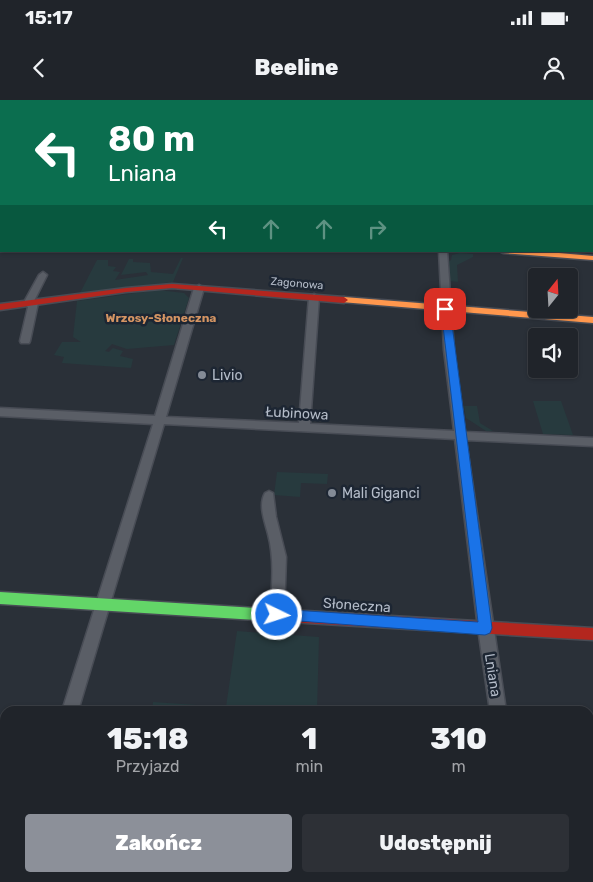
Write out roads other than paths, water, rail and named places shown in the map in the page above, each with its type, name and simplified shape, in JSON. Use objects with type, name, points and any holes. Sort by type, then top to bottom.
[{"type":"street","name":"Lniana","points":[[443,252],[445,309],[485,628],[497,706]]},
{"type":"street","points":[[515,252],[593,258]]},
{"type":"street","points":[[25,341],[30,304],[43,275]]},
{"type":"street","name":"Zagonowa","points":[[0,307],[126,290],[172,286],[593,320]]},
{"type":"street","points":[[72,706],[199,288]]},
{"type":"street","points":[[304,428],[314,297]]},
{"type":"street","name":"Łubinowa","points":[[1,413],[593,442]]},
{"type":"street","points":[[269,496],[270,524],[278,549],[277,615]]},
{"type":"street","name":"Słoneczna","points":[[0,598],[593,634]]},
{"type":"place","name":"Livio","points":[[202,375]]},
{"type":"place","name":"Mali Giganci","points":[[332,493]]},
{"type":"district","name":"Wrzosy-Słoneczna","points":[[161,318]]}]
